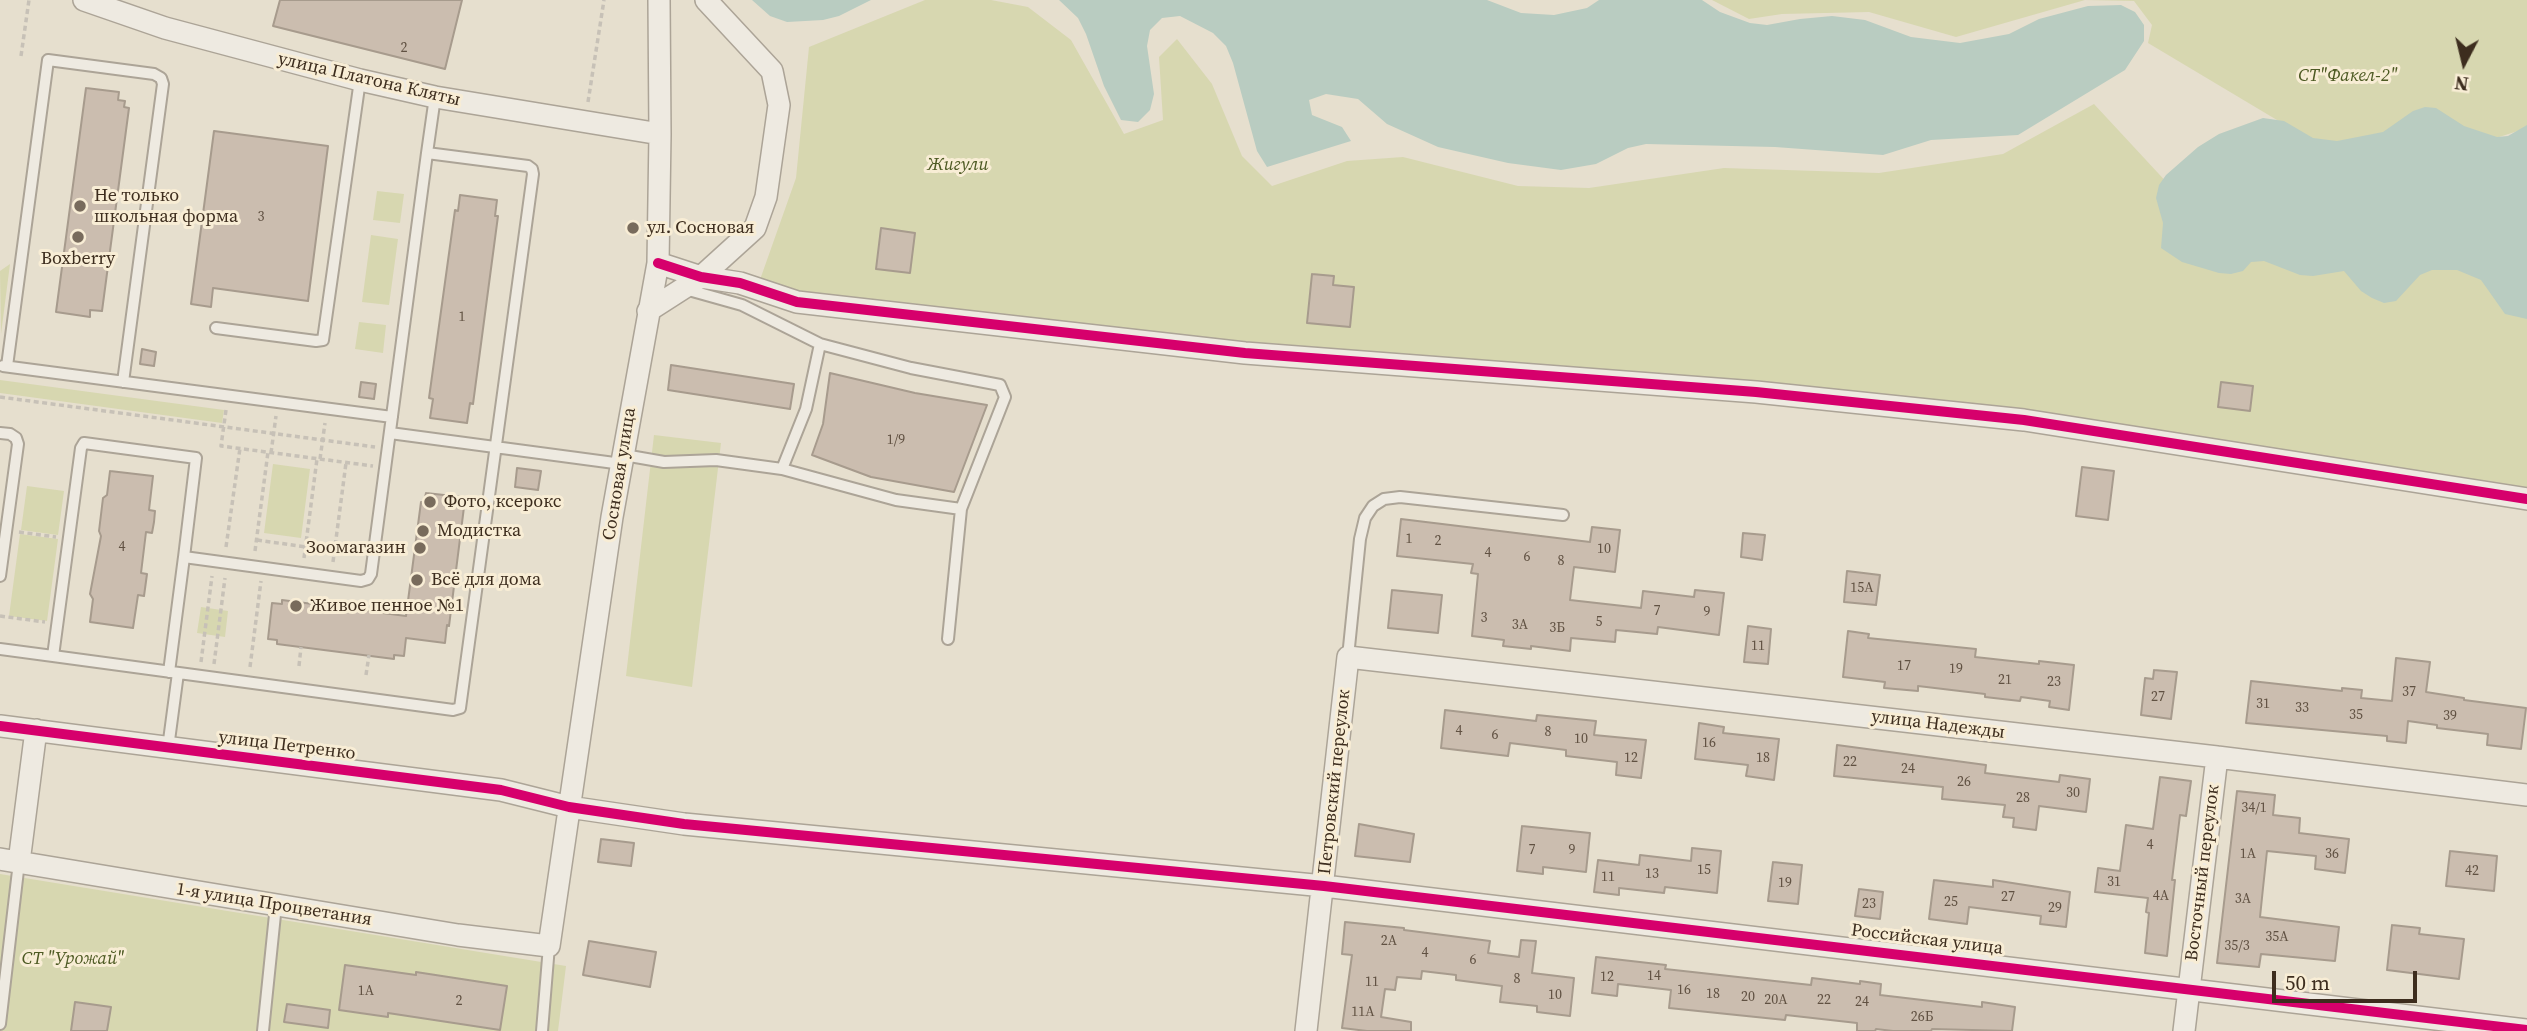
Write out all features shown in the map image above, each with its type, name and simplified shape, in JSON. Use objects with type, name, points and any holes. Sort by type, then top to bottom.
[{"type":"street","name":"улица Платона Кляты","points":[[84,0],[165,28],[360,80],[435,97],[660,134]]},
{"type":"street","name":"Сосновая улица","points":[[548,946],[623,459],[657,263],[659,0]]},
{"type":"street","points":[[648,311],[693,283],[755,228],[766,197],[779,105],[772,71],[705,0]]},
{"type":"street","points":[[657,263],[693,283],[740,283],[797,302],[1245,353],[1756,392],[2024,420],[2527,499]]},
{"type":"street","name":"улица Надежды","points":[[1348,657],[2527,795]]},
{"type":"street","name":"Петровский переулок","points":[[1306,1031],[1348,657]]},
{"type":"street","name":"улица Петренко","points":[[0,726],[501,790],[569,807],[684,824],[1324,886]]},
{"type":"street","points":[[9,861],[36,730]]},
{"type":"street","name":"Восточный переулок","points":[[2184,1031],[2217,757]]},
{"type":"street","name":"1-я улица Процветания","points":[[9,861],[458,935],[548,946]]},
{"type":"street","name":"Российская улица","points":[[1324,886],[2527,1030]]},
{"type":"lane","points":[[123,382],[163,84],[161,78],[154,74],[48,60],[3,366],[123,382],[228,396],[278,402],[327,409],[392,417]]},
{"type":"lane","points":[[216,328],[323,340],[360,80]]},
{"type":"lane","points":[[184,557],[361,581],[368,579],[371,573],[435,97]]},
{"type":"lane","points":[[0,649],[453,710],[460,708],[497,447],[532,169],[427,153]]},
{"type":"lane","points":[[693,283],[820,344],[911,368],[1000,385],[1005,397],[961,509],[948,639]]},
{"type":"lane","points":[[782,469],[806,409],[820,344]]},
{"type":"lane","points":[[0,433],[16,438],[18,444],[0,576]]},
{"type":"lane","points":[[390,433],[623,459],[664,462],[716,460],[782,469],[896,500],[961,509]]},
{"type":"lane","points":[[53,656],[81,448],[85,443],[196,458],[184,557],[168,748]]},
{"type":"lane","points":[[1348,657],[1360,539],[1365,519],[1373,506],[1384,499],[1400,497],[1563,515]]},
{"type":"lane","points":[[0,1024],[9,861]]},
{"type":"lane","points":[[262,1031],[276,905]]},
{"type":"lane","points":[[542,1031],[548,946]]},
{"type":"path","points":[[21,56],[29,0]]},
{"type":"path","points":[[584,122],[604,0]]},
{"type":"path","points":[[228,396],[221,446],[385,468]]},
{"type":"path","points":[[0,397],[387,449]]},
{"type":"path","points":[[254,557],[278,402]]},
{"type":"path","points":[[303,563],[327,409]]},
{"type":"path","points":[[225,553],[240,448]]},
{"type":"path","points":[[332,567],[346,463]]},
{"type":"path","points":[[6,530],[69,539]]},
{"type":"path","points":[[257,540],[334,551]]},
{"type":"path","points":[[248,682],[263,568]]},
{"type":"path","points":[[199,676],[212,574]]},
{"type":"path","points":[[212,678],[225,576]]},
{"type":"path","points":[[0,616],[57,624]]},
{"type":"path","points":[[299,666],[301,647]]},
{"type":"path","points":[[366,675],[369,655]]},
{"type":"green space","name":"Жигули","points":[[925,0],[991,0],[1028,7],[1071,40],[1124,134],[1163,120],[1159,57],[1177,39],[1212,84],[1242,156],[1272,186],[1347,161],[1403,157],[1518,186],[1589,188],[1724,168],[1879,173],[2003,154],[2094,104],[2171,187],[2254,256],[2447,261],[2484,268],[2527,319],[2527,509],[2016,429],[798,310],[756,291],[796,178],[809,47]]},
{"type":"green space","points":[[1712,0],[2085,0],[1956,37],[1869,12],[1782,14],[1749,19]]},
{"type":"green space","name":"СТ\"Факел-2\"","points":[[2085,0],[2527,0],[2527,128],[2493,139],[2358,163],[2282,123],[2148,43],[2152,25],[2134,1]]},
{"type":"green space","points":[[377,191],[404,194],[400,223],[373,220]]},
{"type":"green space","points":[[371,235],[398,239],[389,305],[362,302]]},
{"type":"green space","points":[[10,264],[1,334],[0,271]]},
{"type":"green space","points":[[359,322],[386,325],[383,353],[355,349]]},
{"type":"green space","points":[[0,380],[224,410],[222,423],[0,393]]},
{"type":"green space","points":[[654,435],[721,443],[692,687],[626,676]]},
{"type":"green space","points":[[273,464],[310,469],[301,538],[264,533]]},
{"type":"green space","points":[[27,486],[64,491],[58,535],[21,530]]},
{"type":"green space","points":[[20,534],[58,539],[47,621],[9,616]]},
{"type":"green space","points":[[201,607],[228,611],[225,637],[197,633]]},
{"type":"green space","name":"СТ \"Урожай\"","points":[[0,874],[566,966],[558,1031],[0,1031]]},
{"type":"shaded area","points":[[752,0],[871,0],[839,16],[823,20],[787,22],[770,16]]},
{"type":"shaded area","points":[[1059,0],[1487,0],[1521,13],[1554,15],[1587,8],[1599,0],[1702,0],[1720,12],[1750,23],[1767,25],[1832,16],[1865,20],[1911,37],[1960,43],[2009,34],[2039,19],[2088,6],[2121,5],[2135,12],[2144,25],[2144,41],[2125,70],[2018,135],[1931,140],[1883,155],[1775,147],[1646,144],[1628,148],[1596,164],[1561,170],[1508,163],[1438,147],[1387,124],[1358,99],[1326,94],[1309,100],[1312,115],[1342,127],[1351,141],[1267,167],[1257,151],[1233,63],[1226,46],[1213,33],[1180,16],[1162,18],[1150,30],[1147,46],[1154,94],[1150,110],[1138,122],[1121,120],[1104,86],[1078,18]]},
{"type":"shaded area","points":[[2425,107],[2436,108],[2464,126],[2497,137],[2508,136],[2527,125],[2527,319],[2505,314],[2481,280],[2457,270],[2432,270],[2420,275],[2396,301],[2384,303],[2361,291],[2344,271],[2313,276],[2300,275],[2264,261],[2251,262],[2243,271],[2219,273],[2182,262],[2161,248],[2163,223],[2156,198],[2159,185],[2166,175],[2198,147],[2219,134],[2263,118],[2284,121],[2313,138],[2337,141],[2383,132],[2413,111]]},
{"type":"building","points":[[280,0],[462,0],[445,69],[273,26]]},
{"type":"building","points":[[86,88],[119,92],[118,100],[125,101],[124,107],[129,108],[102,311],[90,310],[90,317],[56,312]]},
{"type":"building","points":[[214,131],[328,146],[308,301],[213,288],[211,307],[191,304]]},
{"type":"building","points":[[460,195],[497,200],[495,216],[498,216],[473,404],[470,403],[467,423],[430,418],[433,399],[429,398],[455,210],[458,211]]},
{"type":"building","points":[[881,228],[915,233],[910,273],[876,269]]},
{"type":"building","points":[[1312,274],[1334,276],[1333,285],[1354,287],[1350,327],[1307,323]]},
{"type":"building","points":[[142,349],[156,352],[154,366],[140,364]]},
{"type":"building","points":[[671,365],[794,384],[790,409],[668,390]]},
{"type":"building","points":[[830,373],[915,393],[987,405],[954,492],[871,477],[812,455],[823,424]]},
{"type":"building","points":[[361,382],[376,384],[374,399],[359,397]]},
{"type":"building","points":[[2221,382],[2253,386],[2250,411],[2218,407]]},
{"type":"building","points":[[2082,467],[2114,471],[2108,520],[2076,516]]},
{"type":"building","points":[[517,468],[541,471],[538,490],[515,487]]},
{"type":"building","points":[[110,471],[153,476],[149,510],[155,511],[154,522],[152,533],[146,532],[141,573],[147,574],[144,596],[138,595],[133,628],[90,622],[93,599],[90,594],[101,536],[99,531],[103,498],[107,495]]},
{"type":"building","points":[[426,493],[462,497],[461,507],[464,507],[445,643],[406,638],[404,656],[394,655],[394,659],[277,644],[277,640],[268,639],[272,603],[282,604],[282,600],[406,616],[421,502],[424,502]]},
{"type":"building","points":[[1401,519],[1590,542],[1592,527],[1620,530],[1615,572],[1574,567],[1570,600],[1641,608],[1643,591],[1694,597],[1695,590],[1724,593],[1719,635],[1658,627],[1657,634],[1616,630],[1615,642],[1571,638],[1570,651],[1503,646],[1504,640],[1472,636],[1478,574],[1471,573],[1473,564],[1397,556]]},
{"type":"building","points":[[1743,533],[1765,535],[1762,560],[1741,557]]},
{"type":"building","points":[[1847,571],[1880,575],[1876,605],[1844,602]]},
{"type":"building","points":[[1392,590],[1442,595],[1438,633],[1388,628]]},
{"type":"building","points":[[1748,626],[1771,629],[1768,664],[1744,662]]},
{"type":"building","points":[[1848,631],[1869,634],[1868,638],[1976,649],[1975,657],[2074,665],[2069,710],[2049,707],[2050,701],[2021,697],[2020,701],[1918,686],[1918,691],[1884,688],[1885,682],[1843,677]]},
{"type":"building","points":[[2396,658],[2430,662],[2426,692],[2526,708],[2521,749],[2487,745],[2488,734],[2437,728],[2437,725],[2408,721],[2406,743],[2387,741],[2387,736],[2246,723],[2251,681],[2342,691],[2342,688],[2362,690],[2361,698],[2392,701]]},
{"type":"building","points":[[2154,670],[2177,672],[2171,719],[2141,715],[2145,678],[2153,679]]},
{"type":"building","points":[[1445,710],[1536,721],[1537,715],[1596,721],[1594,735],[1646,740],[1641,778],[1616,775],[1617,762],[1566,756],[1566,750],[1510,743],[1508,756],[1441,748]]},
{"type":"building","points":[[1699,723],[1724,727],[1723,733],[1779,739],[1774,780],[1746,776],[1748,765],[1695,759]]},
{"type":"building","points":[[1837,745],[1986,765],[1985,773],[2059,782],[2060,775],[2090,779],[2086,812],[2039,806],[2036,830],[2013,827],[2014,818],[2003,817],[2005,805],[1942,799],[1943,787],[1834,776]]},
{"type":"building","points":[[2160,777],[2191,781],[2186,816],[2180,815],[2167,956],[2145,953],[2148,898],[2095,892],[2098,868],[2120,871],[2126,825],[2153,829]]},
{"type":"building","points":[[2237,791],[2275,795],[2273,815],[2300,818],[2299,833],[2349,839],[2345,873],[2315,869],[2316,856],[2267,851],[2260,917],[2339,927],[2335,961],[2261,954],[2259,967],[2217,963]]},
{"type":"building","points":[[1359,824],[1414,834],[1410,862],[1355,856]]},
{"type":"building","points":[[1522,826],[1590,833],[1586,872],[1543,867],[1543,874],[1517,871]]},
{"type":"building","points":[[601,839],[634,843],[631,866],[598,862]]},
{"type":"building","points":[[1692,848],[1721,851],[1717,893],[1665,887],[1664,893],[1619,888],[1619,895],[1594,892],[1598,860],[1639,865],[1640,855],[1691,861]]},
{"type":"building","points":[[2450,851],[2497,856],[2494,891],[2446,886]]},
{"type":"building","points":[[1773,862],[1802,865],[1798,904],[1768,901]]},
{"type":"building","points":[[1934,880],[1993,887],[1993,880],[2070,892],[2066,927],[2040,924],[2041,916],[1969,907],[1967,924],[1929,919]]},
{"type":"building","points":[[1859,889],[1883,892],[1880,919],[1855,916]]},
{"type":"building","points":[[1345,922],[1490,941],[1488,953],[1519,957],[1521,940],[1536,941],[1532,973],[1574,978],[1570,1016],[1537,1012],[1537,1006],[1500,1002],[1502,986],[1456,980],[1456,975],[1422,971],[1421,979],[1397,977],[1395,990],[1385,989],[1381,1017],[1411,1022],[1411,1031],[1342,1028],[1352,955],[1342,954]]},
{"type":"building","points":[[2392,925],[2420,928],[2419,934],[2464,939],[2459,979],[2387,970]]},
{"type":"building","points":[[589,941],[656,952],[650,987],[583,975]]},
{"type":"building","points":[[1596,957],[1666,965],[1665,969],[1811,985],[1812,978],[1860,984],[1860,981],[1881,984],[1880,995],[1982,1007],[1982,1002],[2015,1007],[2012,1031],[1857,1031],[1857,1023],[1786,1015],[1785,1020],[1669,1008],[1671,990],[1618,984],[1617,996],[1592,993]]},
{"type":"building","points":[[345,965],[416,975],[416,972],[507,986],[500,1030],[388,1013],[388,1017],[339,1010]]},
{"type":"building","points":[[75,1002],[111,1007],[107,1031],[71,1031]]},
{"type":"building","points":[[287,1004],[330,1010],[328,1028],[284,1022]]},
{"type":"cycle path","points":[[658,263],[701,277],[740,283],[797,302],[1245,353],[1756,392],[2024,420],[2527,499]]},
{"type":"cycle path","points":[[0,726],[501,790],[569,807],[684,824],[1324,886],[2527,1030]]},
{"type":"place","name":"Не только школьная форма","points":[[80,206]]},
{"type":"place","name":"ул. Сосновая","points":[[633,228]]},
{"type":"place","name":"Boxberry","points":[[78,237]]},
{"type":"place","name":"Фото, ксерокс","points":[[430,502]]},
{"type":"place","name":"Модистка","points":[[423,531]]},
{"type":"place","name":"Зоомагазин","points":[[420,548]]},
{"type":"place","name":"Всё для дома","points":[[417,580]]},
{"type":"place","name":"Живое пенное №1","points":[[296,606]]}]
